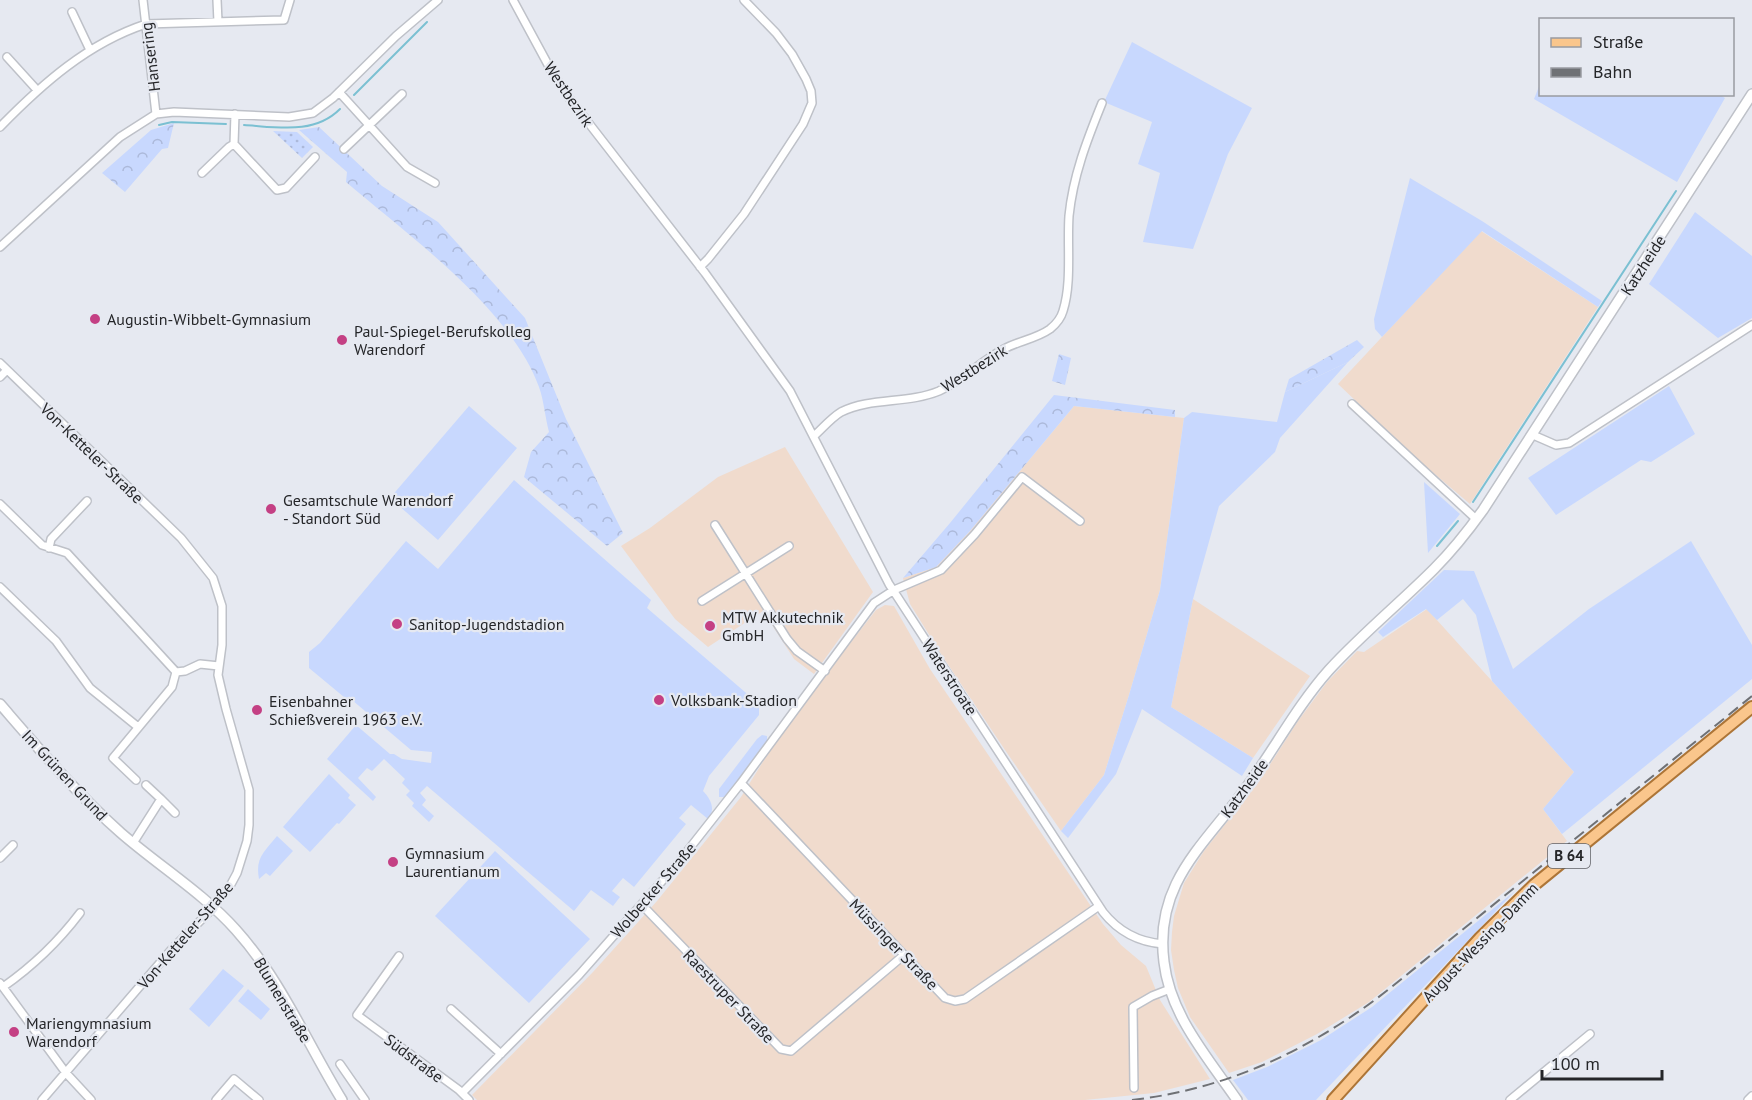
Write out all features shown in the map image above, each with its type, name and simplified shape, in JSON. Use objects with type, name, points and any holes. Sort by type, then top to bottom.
[{"type":"main road","name":"August-Wessing-Damm","points":[[1333,1100],[1509,908],[1561,862],[1752,707]]},
{"type":"street","name":"Hansering","points":[[143,0],[156,114]]},
{"type":"street","points":[[217,0],[218,22]]},
{"type":"street","points":[[0,127],[37,90],[90,50],[146,24],[284,20],[290,0]]},
{"type":"street","points":[[0,247],[120,137],[156,114],[174,112],[290,117],[313,113],[339,92],[396,36],[438,0]]},
{"type":"street","name":"Westbezirk","points":[[513,0],[552,72],[570,99],[700,267],[790,391],[885,577],[894,590]]},
{"type":"street","points":[[700,267],[708,260],[750,205],[803,124],[812,103],[811,91],[792,54],[776,33],[744,0]]},
{"type":"street","points":[[72,12],[90,50]]},
{"type":"street","points":[[7,57],[37,90]]},
{"type":"street","points":[[339,92],[407,167],[435,183]]},
{"type":"street","points":[[344,149],[402,94]]},
{"type":"street","name":"Katzheide","points":[[1238,1100],[1185,1023],[1170,989],[1163,960],[1163,944],[1167,908],[1182,870],[1245,789],[1307,697],[1349,649],[1436,567],[1476,519],[1533,435],[1752,94]]},
{"type":"street","name":"Westbezirk","points":[[814,436],[833,418],[852,407],[938,391],[1005,348],[1050,329],[1062,314],[1067,296],[1070,215],[1077,170],[1102,103]]},
{"type":"street","points":[[235,114],[234,144],[277,190],[286,188],[315,157]]},
{"type":"street","points":[[202,174],[234,144]]},
{"type":"street","points":[[1533,435],[1556,445],[1569,443],[1752,325]]},
{"type":"street","name":"Von-Ketteler-Straße","points":[[0,363],[181,538],[213,578],[222,606],[222,645],[218,675],[248,781],[250,814],[247,841],[237,873],[230,886],[171,950],[42,1100]]},
{"type":"street","points":[[0,377],[7,370]]},
{"type":"street","points":[[1352,404],[1476,519]]},
{"type":"street","points":[[894,590],[941,570],[975,534],[1022,477],[1080,521]]},
{"type":"street","points":[[49,548],[51,539],[87,501]]},
{"type":"street","points":[[0,504],[42,545],[68,553],[176,672]]},
{"type":"street","points":[[715,525],[792,646],[825,670]]},
{"type":"street","points":[[702,601],[789,546]]},
{"type":"street","points":[[0,587],[56,641],[90,688],[138,727]]},
{"type":"street","name":"Wolbecker Straße","points":[[462,1093],[579,975],[642,905],[741,783],[874,603],[894,590]]},
{"type":"street","name":"Waterstroate","points":[[894,590],[946,674],[1099,906],[1115,925],[1131,936],[1163,944]]},
{"type":"street","points":[[176,672],[185,671],[200,664],[219,666]]},
{"type":"street","points":[[136,780],[113,758],[172,687],[176,672]]},
{"type":"street","name":"Im Grünen Grund","points":[[0,704],[74,789],[133,843],[213,907]]},
{"type":"street","name":"Müssinger Straße","points":[[741,783],[945,998],[955,1001],[965,999],[1099,906]]},
{"type":"street","points":[[146,785],[175,813]]},
{"type":"street","points":[[133,843],[161,799]]},
{"type":"street","points":[[0,858],[13,845]]},
{"type":"street","name":"Raestruper Straße","points":[[642,905],[781,1049],[791,1051],[904,955]]},
{"type":"street","name":"Blumenstraße","points":[[213,907],[244,939],[268,971],[342,1100]]},
{"type":"street","points":[[80,913],[40,959],[2,985],[66,1073],[91,1100]]},
{"type":"street","name":"Südstraße","points":[[399,956],[357,1015],[469,1100]]},
{"type":"street","points":[[1134,1088],[1133,1007],[1170,989]]},
{"type":"street","points":[[451,1009],[501,1054]]},
{"type":"street","points":[[1510,1100],[1590,1034]]},
{"type":"street","points":[[340,1064],[365,1100]]},
{"type":"street","points":[[216,1100],[234,1079],[259,1100]]},
{"type":"street","points":[[1748,1100],[1752,1096]]},
{"type":"shaded area","points":[[1481,231],[1598,307],[1470,504],[1418,460],[1338,384]]},
{"type":"shaded area","points":[[1074,406],[1184,418],[1160,590],[1129,695],[1104,775],[1061,831],[941,654],[910,604],[903,578],[936,567],[970,531]]},
{"type":"shaded area","points":[[785,447],[873,592],[814,674],[794,659],[763,611],[708,647],[675,619],[621,546],[650,528],[718,477]]},
{"type":"shaded area","points":[[1193,599],[1310,676],[1253,758],[1171,707]]},
{"type":"shaded area","points":[[885,605],[894,606],[930,669],[1103,924],[1121,945],[1146,966],[1160,1000],[1210,1079],[1154,1093],[1085,1100],[477,1100],[472,1095],[593,972],[657,901],[741,797],[784,728],[876,610]]},
{"type":"shaded area","points":[[1427,609],[1574,772],[1543,809],[1567,841],[1369,1002],[1317,1034],[1262,1062],[1229,1073],[1190,1017],[1178,988],[1171,950],[1172,932],[1174,916],[1184,883],[1204,851],[1258,783],[1298,721],[1327,682],[1357,651],[1364,652]]},
{"type":"green space","points":[[1132,42],[1252,108],[1228,154],[1193,249],[1143,242],[1160,173],[1138,164],[1152,122],[1104,102]]},
{"type":"green space","points":[[1539,86],[1539,96],[1722,96],[1725,98],[1677,182],[1534,99]]},
{"type":"green space","points":[[174,123],[168,148],[162,149],[125,192],[102,173],[151,130]]},
{"type":"green space","points":[[319,127],[382,186],[438,222],[525,318],[566,419],[623,533],[607,546],[524,477],[531,452],[549,432],[539,387],[525,358],[506,330],[455,275],[346,182],[347,172],[299,130]]},
{"type":"green space","points":[[273,131],[297,132],[313,147],[302,158]]},
{"type":"green space","points":[[1410,178],[1482,221],[1602,301],[1598,307],[1482,231],[1382,337],[1375,329],[1374,319]]},
{"type":"green space","points":[[1695,212],[1752,256],[1752,318],[1718,338],[1649,284]]},
{"type":"green space","points":[[1357,340],[1364,347],[1348,362],[1285,392],[1289,379]]},
{"type":"green space","points":[[1059,354],[1071,358],[1065,385],[1052,381]]},
{"type":"green space","points":[[1348,362],[1280,438],[1275,452],[1219,506],[1193,599],[1171,707],[1253,758],[1242,776],[1142,709],[1116,774],[1068,838],[1061,831],[1104,775],[1160,590],[1184,418],[1192,412],[1277,422],[1285,392]]},
{"type":"green space","points":[[1669,386],[1695,434],[1651,462],[1641,460],[1556,515],[1528,478]]},
{"type":"green space","points":[[1054,395],[1175,410],[1175,417],[1074,406],[970,531],[936,567],[903,578],[950,523]]},
{"type":"green space","points":[[469,406],[517,448],[438,540],[390,498]]},
{"type":"green space","points":[[514,480],[651,600],[647,608],[759,704],[759,715],[709,776],[703,791],[712,805],[712,812],[708,819],[691,805],[679,818],[686,824],[634,887],[623,878],[612,891],[620,897],[613,906],[591,890],[574,911],[427,786],[420,793],[426,800],[422,805],[434,816],[429,822],[412,806],[414,803],[406,795],[410,791],[402,783],[405,779],[384,759],[372,771],[367,768],[358,778],[376,797],[373,801],[327,759],[356,725],[390,754],[402,759],[431,763],[432,752],[411,750],[352,700],[350,702],[309,668],[309,652],[320,643],[406,541],[438,569]]},
{"type":"green space","points":[[1424,482],[1460,514],[1428,553]]},
{"type":"green space","points":[[1691,541],[1752,645],[1752,679],[1562,834],[1543,809],[1574,772],[1492,681],[1476,615],[1463,599],[1437,620],[1426,609],[1383,637],[1378,632],[1444,570],[1474,571],[1513,669],[1589,609]]},
{"type":"green space","points":[[762,735],[767,736],[767,743],[726,797],[719,797],[719,789]]},
{"type":"green space","points":[[329,774],[350,795],[348,798],[356,805],[310,852],[283,827]]},
{"type":"green space","points":[[277,836],[293,851],[270,876],[266,873],[259,879],[260,860]]},
{"type":"green space","points":[[495,851],[590,939],[529,1003],[435,916]]},
{"type":"green space","points":[[1515,891],[1316,1100],[1248,1100],[1233,1080],[1267,1067],[1321,1040],[1372,1007]]},
{"type":"green space","points":[[223,969],[244,986],[209,1027],[189,1009]]},
{"type":"green space","points":[[248,989],[270,1009],[261,1020],[238,1001]]},
{"type":"waterway","points":[[354,95],[427,22]]},
{"type":"waterway","points":[[244,125],[282,128],[307,126],[319,123],[340,109]]},
{"type":"waterway","points":[[159,125],[172,122],[226,124]]},
{"type":"waterway","points":[[1473,502],[1676,191]]},
{"type":"waterway","points":[[1437,546],[1458,521]]},
{"type":"railway","points":[[1132,1100],[1167,1095],[1235,1076],[1300,1048],[1360,1011],[1752,696]]},
{"type":"place","name":"Augustin-Wibbelt-Gymnasium","points":[[95,319]]},
{"type":"place","name":"Paul-Spiegel-Berufskolleg Warendorf","points":[[342,340]]},
{"type":"place","name":"Gesamtschule Warendorf - Standort Süd","points":[[271,509]]},
{"type":"place","name":"Sanitop-Jugendstadion","points":[[397,624]]},
{"type":"place","name":"MTW Akkutechnik GmbH","points":[[710,626]]},
{"type":"place","name":"Volksbank-Stadion","points":[[659,700]]},
{"type":"place","name":"Eisenbahner Schießverein 1963 e.V.","points":[[257,710]]},
{"type":"place","name":"Gymnasium Laurentianum","points":[[393,862]]},
{"type":"place","name":"Mariengymnasium Warendorf","points":[[14,1032]]}]
